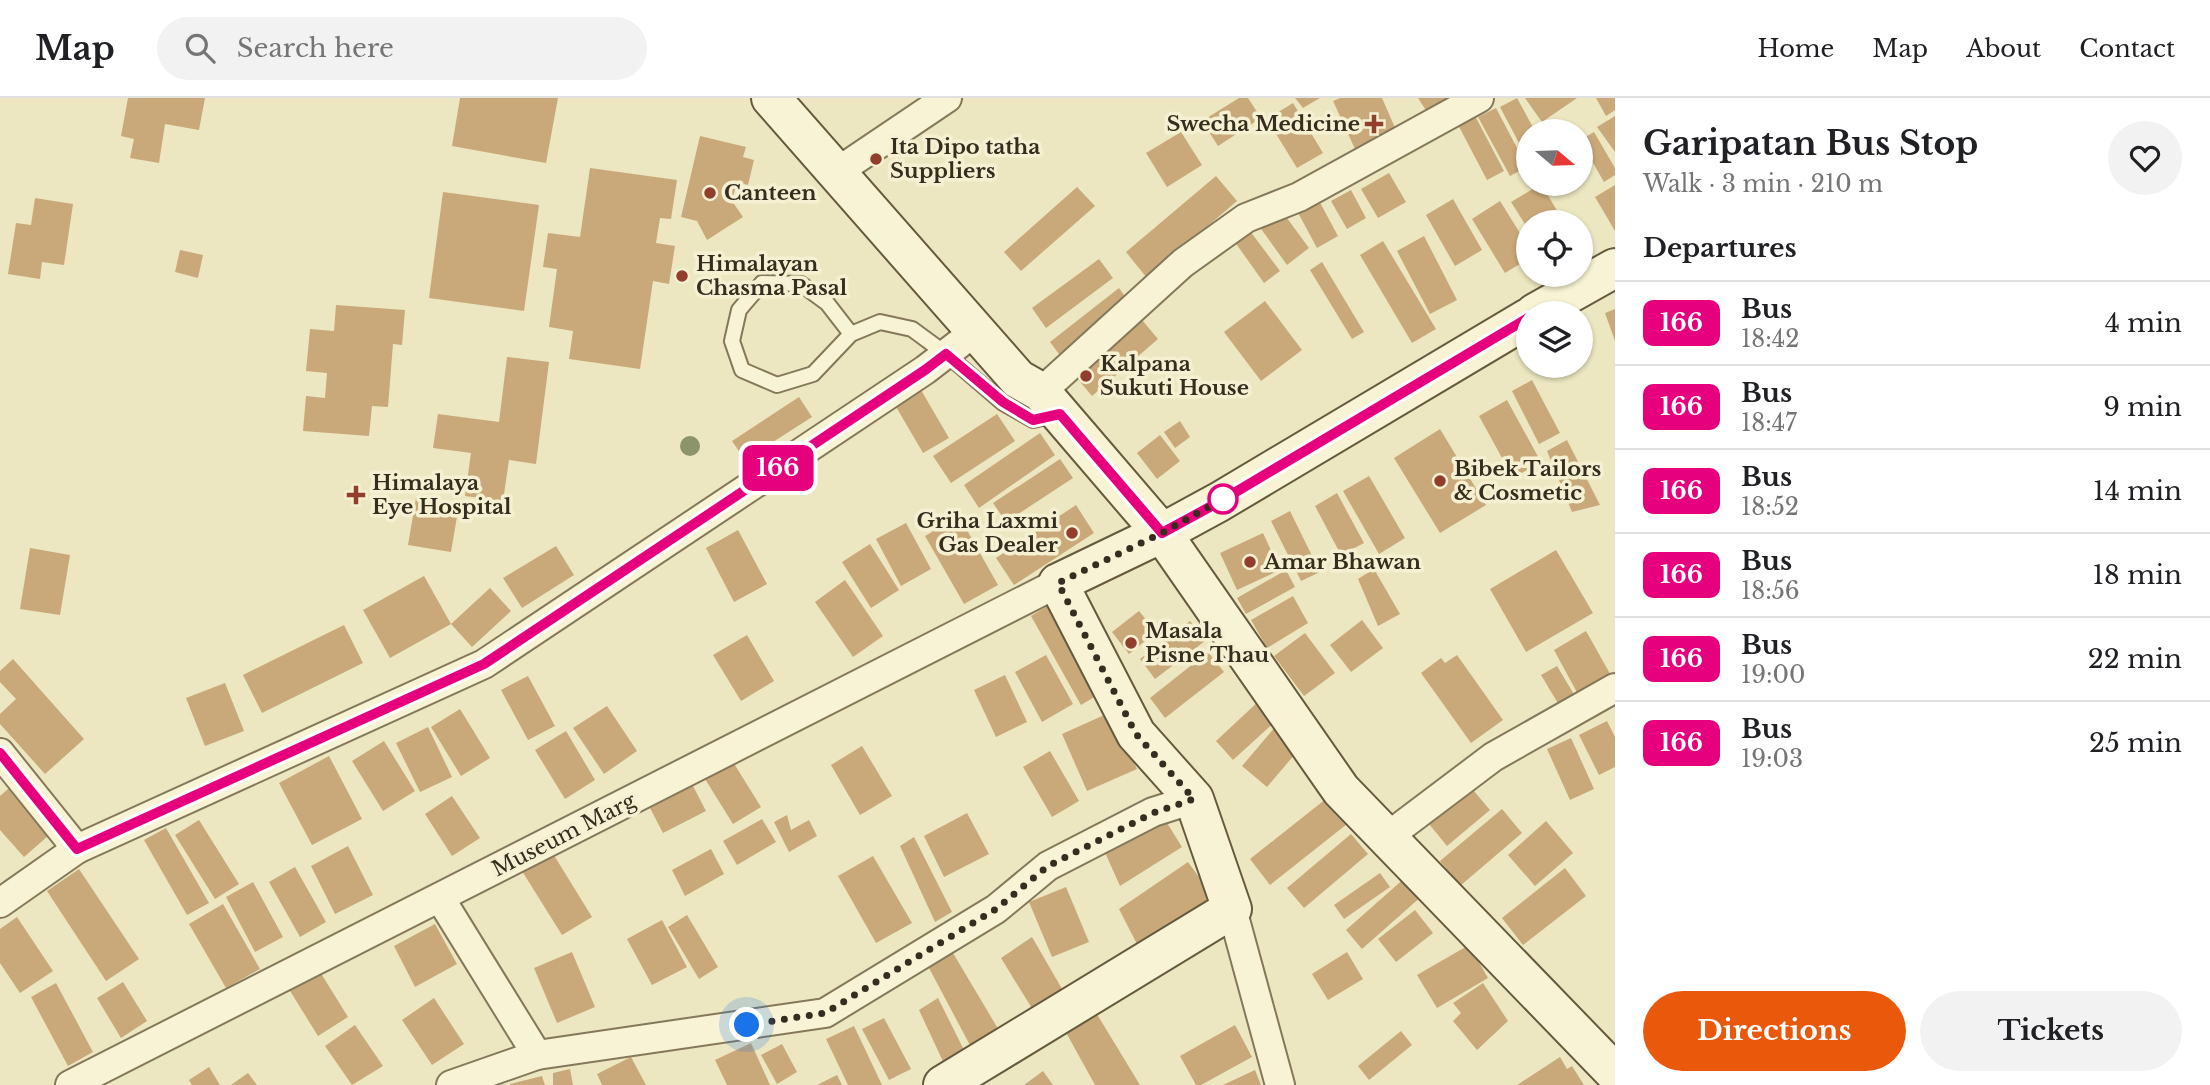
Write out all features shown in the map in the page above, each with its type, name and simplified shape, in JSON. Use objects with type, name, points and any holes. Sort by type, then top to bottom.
[{"type":"main road","points":[[771,98],[1018,379],[1050,403],[1162,533],[1341,790],[1615,1073]]},
{"type":"main road","points":[[1556,301],[1615,268]]},
{"type":"main road","points":[[943,1085],[1233,909],[1194,799],[1136,734],[1058,583],[1219,502],[1516,325]]},
{"type":"street","points":[[837,172],[947,98]]},
{"type":"street","points":[[1050,403],[1183,263],[1245,218],[1299,197],[1479,98]]},
{"type":"street","points":[[0,903],[77,849],[484,664],[914,378],[977,330]]},
{"type":"street","name":"Museum Marg","points":[[70,1085],[1058,583]]},
{"type":"street","points":[[1387,837],[1493,757],[1615,688]]},
{"type":"street","points":[[0,753],[77,849]]},
{"type":"street","points":[[451,1085],[537,1055],[825,1013],[996,909],[1048,866],[1153,813],[1194,799]]},
{"type":"street","points":[[440,898],[537,1055]]},
{"type":"street","points":[[1233,909],[1280,1085]]},
{"type":"lane","points":[[851,334],[827,303],[801,284],[762,283],[739,310],[732,341],[742,370],[778,385],[813,374],[851,334],[880,322],[912,329],[1003,402],[1033,420],[1050,403]]},
{"type":"building","points":[[128,98],[205,98],[199,130],[165,124],[159,163],[130,158],[134,139],[121,136]]},
{"type":"building","points":[[460,98],[558,98],[546,163],[452,146]]},
{"type":"building","points":[[1239,98],[1248,98],[1261,118],[1218,146],[1202,121]]},
{"type":"building","points":[[1295,98],[1320,98],[1303,108]]},
{"type":"building","points":[[1340,98],[1382,98],[1396,130],[1355,149],[1333,101]]},
{"type":"building","points":[[1418,98],[1449,98],[1427,112]]},
{"type":"building","points":[[1517,98],[1528,119],[1516,119],[1516,137],[1500,107]]},
{"type":"building","points":[[1525,98],[1577,98],[1546,119],[1540,119]]},
{"type":"building","points":[[1596,98],[1615,98],[1615,110],[1606,116]]},
{"type":"building","points":[[1293,103],[1323,153],[1297,168],[1267,119]]},
{"type":"building","points":[[1496,108],[1516,146],[1516,173],[1510,176],[1478,117]]},
{"type":"building","points":[[1473,112],[1504,171],[1487,180],[1456,121]]},
{"type":"building","points":[[1615,116],[1615,152],[1597,127]]},
{"type":"building","points":[[1181,132],[1202,165],[1167,187],[1146,153]]},
{"type":"building","points":[[1593,133],[1615,168],[1615,175],[1604,182],[1593,163]]},
{"type":"building","name":"Canteen","points":[[700,136],[746,147],[743,157],[754,160],[748,185],[737,182],[732,201],[743,217],[707,240],[697,221],[681,217]]},
{"type":"building","points":[[590,168],[677,180],[671,219],[660,218],[656,243],[675,246],[669,284],[653,281],[640,369],[569,359],[573,331],[549,327],[557,269],[543,267],[548,233],[580,237]]},
{"type":"building","points":[[1389,173],[1406,202],[1378,218],[1361,189]]},
{"type":"building","points":[[1216,176],[1237,201],[1147,278],[1126,252]]},
{"type":"building","points":[[1615,185],[1615,231],[1595,197]]},
{"type":"building","points":[[1077,187],[1095,206],[1021,271],[1004,252]]},
{"type":"building","points":[[1351,190],[1366,218],[1347,229],[1331,201]]},
{"type":"building","points":[[443,192],[539,205],[524,311],[429,298]]},
{"type":"building","points":[[1521,196],[1548,196],[1557,210],[1516,210],[1511,202]]},
{"type":"building","points":[[1317,197],[1338,236],[1317,248],[1296,209]]},
{"type":"building","points":[[35,198],[73,204],[64,265],[42,262],[40,279],[8,274],[16,223],[31,225]]},
{"type":"building","points":[[1453,199],[1482,250],[1455,266],[1426,215]]},
{"type":"building","points":[[1500,201],[1516,227],[1516,266],[1505,273],[1472,219]]},
{"type":"building","points":[[1281,210],[1309,248],[1287,265],[1259,226]]},
{"type":"building","points":[[1247,227],[1280,271],[1264,283],[1232,238]]},
{"type":"building","points":[[1424,236],[1457,300],[1430,314],[1397,251]]},
{"type":"building","points":[[1383,241],[1436,329],[1412,343],[1360,255]]},
{"type":"building","points":[[180,250],[203,255],[198,278],[175,272]]},
{"type":"building","points":[[1099,259],[1113,278],[1046,328],[1032,308]]},
{"type":"building","points":[[1322,262],[1364,332],[1352,339],[1310,270]]},
{"type":"building","points":[[1119,288],[1131,305],[1062,358],[1050,342]]},
{"type":"building","points":[[1265,301],[1302,350],[1261,381],[1224,332]]},
{"type":"building","points":[[336,305],[405,310],[402,345],[393,344],[388,407],[372,406],[369,436],[303,431],[306,396],[325,398],[327,373],[306,371],[310,329],[334,331]]},
{"type":"building","points":[[1615,309],[1615,341],[1605,313]]},
{"type":"building","points":[[1137,314],[1158,339],[1092,396],[1071,371]]},
{"type":"building","points":[[507,357],[549,362],[536,464],[509,460],[503,501],[465,496],[471,453],[433,448],[438,414],[499,422]]},
{"type":"building","points":[[1532,380],[1560,433],[1539,444],[1512,391]]},
{"type":"building","points":[[921,390],[949,438],[923,453],[895,405]]},
{"type":"building","points":[[799,397],[812,417],[745,460],[732,441]]},
{"type":"building","points":[[1507,400],[1541,462],[1513,478],[1479,416]]},
{"type":"building","points":[[997,414],[1015,441],[951,483],[933,456]]},
{"type":"building","points":[[1180,421],[1190,437],[1175,448],[1164,432]]},
{"type":"building","name":"Bibek Tailors & Cosmetic","points":[[1440,429],[1486,505],[1440,533],[1394,458]]},
{"type":"building","points":[[1040,433],[1055,455],[979,508],[964,485]]},
{"type":"building","points":[[1160,435],[1180,461],[1157,479],[1137,453]]},
{"type":"building","points":[[1567,440],[1600,505],[1572,512],[1547,451]]},
{"type":"building","points":[[1060,459],[1073,478],[1006,522],[993,503]]},
{"type":"building","points":[[1369,476],[1405,538],[1379,554],[1343,491]]},
{"type":"building","points":[[1337,493],[1364,543],[1341,555],[1315,506]]},
{"type":"building","points":[[416,498],[459,505],[451,552],[408,545]]},
{"type":"building","points":[[1076,505],[1094,533],[1014,585],[996,558]]},
{"type":"building","points":[[1290,511],[1320,572],[1301,581],[1271,521]]},
{"type":"building","points":[[959,516],[998,585],[964,604],[925,536]]},
{"type":"building","points":[[906,523],[931,569],[901,586],[876,539]]},
{"type":"building","points":[[738,530],[767,584],[734,602],[706,548]]},
{"type":"building","name":"Amar Bhawan","points":[[1263,533],[1280,570],[1237,590],[1220,553]]},
{"type":"building","points":[[870,544],[899,590],[871,608],[842,562]]},
{"type":"building","points":[[556,546],[574,575],[522,608],[503,578]]},
{"type":"building","points":[[30,548],[70,555],[60,615],[20,609]]},
{"type":"building","points":[[1556,550],[1593,613],[1526,652],[1490,589]]},
{"type":"building","points":[[1374,569],[1400,614],[1378,626],[1358,579]]},
{"type":"building","points":[[1286,570],[1295,587],[1246,614],[1237,598]]},
{"type":"building","points":[[424,576],[451,624],[390,658],[363,610]]},
{"type":"building","points":[[845,580],[883,636],[853,657],[815,602]]},
{"type":"building","points":[[490,588],[511,611],[472,647],[451,624]]},
{"type":"building","points":[[1293,596],[1308,623],[1267,648],[1251,620]]},
{"type":"building","points":[[1056,601],[1106,690],[1081,705],[1031,616]]},
{"type":"building","name":"Masala Pisne Thau","points":[[1139,611],[1156,632],[1129,654],[1112,632]]},
{"type":"building","points":[[1362,620],[1383,648],[1351,672],[1330,645]]},
{"type":"building","points":[[1190,621],[1205,641],[1155,679],[1140,659]]},
{"type":"building","points":[[344,625],[363,663],[262,713],[243,675]]},
{"type":"building","points":[[1586,631],[1613,679],[1580,698],[1554,650]]},
{"type":"building","points":[[1305,633],[1335,673],[1304,696],[1274,656]]},
{"type":"building","points":[[747,635],[774,681],[741,701],[713,655]]},
{"type":"building","points":[[1208,652],[1224,672],[1165,718],[1150,698]]},
{"type":"building","points":[[1046,655],[1073,704],[1042,722],[1015,672]]},
{"type":"building","points":[[1457,655],[1503,720],[1471,743],[1421,673],[1441,658],[1445,663]]},
{"type":"building","points":[[13,659],[84,739],[45,774],[0,724],[0,714],[16,699],[0,682],[0,671]]},
{"type":"building","points":[[1557,666],[1578,701],[1562,710],[1541,675]]},
{"type":"building","points":[[1005,675],[1027,722],[996,737],[974,690]]},
{"type":"building","points":[[528,676],[555,726],[528,740],[501,690]]},
{"type":"building","points":[[225,683],[244,731],[205,746],[186,698]]},
{"type":"building","points":[[1260,700],[1278,719],[1233,760],[1216,741]]},
{"type":"building","points":[[607,706],[637,751],[604,774],[573,728]]},
{"type":"building","points":[[460,709],[490,758],[461,776],[431,727]]},
{"type":"building","points":[[1111,712],[1137,769],[1087,791],[1062,734]]},
{"type":"building","points":[[1607,721],[1615,737],[1615,767],[1599,775],[1579,735]]},
{"type":"building","points":[[1276,726],[1301,747],[1267,787],[1242,766]]},
{"type":"building","points":[[428,727],[452,777],[420,792],[396,743]]},
{"type":"building","points":[[566,731],[595,780],[565,799],[535,750]]},
{"type":"building","points":[[1571,738],[1594,789],[1570,800],[1547,749]]},
{"type":"building","points":[[384,741],[415,791],[383,811],[352,761]]},
{"type":"building","points":[[862,746],[892,796],[860,815],[831,765]]},
{"type":"building","points":[[1050,751],[1079,801],[1052,817],[1023,767]]},
{"type":"building","points":[[329,756],[362,819],[312,845],[279,783]]},
{"type":"building","points":[[733,762],[761,807],[733,824],[705,779]]},
{"type":"building","points":[[15,783],[56,829],[24,857],[0,830],[0,796]]},
{"type":"building","points":[[1468,784],[1490,810],[1447,846],[1425,819]]},
{"type":"building","points":[[693,786],[706,811],[663,833],[650,808]]},
{"type":"building","points":[[452,796],[480,838],[452,856],[425,814]]},
{"type":"building","points":[[1327,798],[1347,824],[1270,885],[1250,859]]},
{"type":"building","points":[[1502,809],[1522,833],[1460,886],[1440,861]]},
{"type":"building","points":[[967,813],[989,854],[944,877],[924,836]]},
{"type":"building","points":[[787,815],[791,830],[809,820],[817,836],[789,852],[774,822]]},
{"type":"building","points":[[1164,818],[1182,847],[1120,886],[1103,848]]},
{"type":"building","points":[[762,819],[776,842],[737,865],[723,841]]},
{"type":"building","points":[[199,820],[239,884],[215,899],[175,835]]},
{"type":"building","points":[[1546,821],[1573,853],[1535,886],[1508,855]]},
{"type":"building","points":[[166,828],[209,903],[187,915],[144,840]]},
{"type":"building","points":[[1351,834],[1368,854],[1304,908],[1287,888]]},
{"type":"building","points":[[914,837],[952,912],[935,922],[900,846]]},
{"type":"building","points":[[348,846],[373,895],[335,914],[311,866]]},
{"type":"building","points":[[711,849],[724,874],[685,896],[672,870]]},
{"type":"building","points":[[552,852],[592,917],[562,935],[522,871]]},
{"type":"building","points":[[873,856],[912,923],[876,943],[838,876]]},
{"type":"building","points":[[1188,862],[1215,899],[1139,948],[1119,909]]},
{"type":"building","points":[[295,867],[326,922],[300,937],[269,882]]},
{"type":"building","points":[[1565,868],[1586,896],[1523,945],[1502,918]]},
{"type":"building","points":[[79,869],[139,959],[106,981],[47,891]]},
{"type":"building","points":[[1380,873],[1390,887],[1344,919],[1334,905]]},
{"type":"building","points":[[1407,876],[1423,895],[1362,949],[1346,930]]},
{"type":"building","points":[[253,882],[283,937],[255,952],[226,897]]},
{"type":"building","points":[[1066,887],[1089,942],[1052,957],[1029,902]]},
{"type":"building","points":[[223,904],[260,969],[226,988],[189,924]]},
{"type":"building","points":[[1415,910],[1433,933],[1396,962],[1378,939]]},
{"type":"building","points":[[687,915],[718,967],[699,979],[668,927]]},
{"type":"building","points":[[17,917],[53,971],[20,993],[0,963],[0,929]]},
{"type":"building","points":[[662,920],[687,967],[652,985],[627,939]]},
{"type":"building","points":[[435,924],[457,964],[415,987],[394,946]]},
{"type":"building","points":[[1032,937],[1065,994],[1033,1010],[1001,958]]},
{"type":"building","points":[[1469,945],[1488,978],[1437,1008],[1417,975]]},
{"type":"building","points":[[572,952],[595,1007],[557,1023],[534,968]]},
{"type":"building","points":[[1347,952],[1363,979],[1328,1000],[1312,974]]},
{"type":"building","points":[[953,953],[1000,1032],[972,1049],[929,968]]},
{"type":"building","points":[[317,967],[348,1017],[318,1036],[287,986]]},
{"type":"building","points":[[123,982],[147,1021],[121,1038],[97,998]]},
{"type":"building","points":[[56,983],[93,1052],[68,1066],[31,997]]},
{"type":"building","points":[[1483,983],[1508,1021],[1477,1050],[1453,1021],[1461,1013],[1453,1003]]},
{"type":"building","points":[[434,998],[464,1044],[432,1065],[402,1020]]},
{"type":"building","points":[[938,998],[966,1054],[947,1070],[919,1010]]},
{"type":"building","points":[[1092,1006],[1140,1085],[1095,1085],[1063,1027]]},
{"type":"building","points":[[884,1018],[911,1069],[889,1080],[862,1029]]},
{"type":"building","points":[[355,1025],[383,1066],[352,1085],[325,1046]]},
{"type":"building","points":[[1235,1025],[1252,1057],[1201,1085],[1196,1085],[1180,1056]]},
{"type":"building","points":[[854,1026],[882,1085],[848,1085],[826,1039]]},
{"type":"building","points":[[1401,1031],[1412,1045],[1369,1080],[1358,1066]]},
{"type":"building","points":[[751,1043],[770,1085],[727,1085],[715,1060]]},
{"type":"building","points":[[782,1044],[797,1072],[777,1084],[761,1055]]},
{"type":"building","points":[[631,1057],[646,1085],[602,1085],[597,1074]]},
{"type":"building","points":[[1560,1057],[1567,1069],[1572,1066],[1584,1085],[1517,1085]]},
{"type":"building","points":[[209,1067],[220,1085],[192,1085],[189,1080]]},
{"type":"building","points":[[570,1069],[573,1085],[553,1085],[553,1073]]},
{"type":"building","points":[[1255,1070],[1261,1085],[1223,1085]]},
{"type":"building","points":[[1043,1071],[1053,1085],[1024,1085]]},
{"type":"building","points":[[248,1073],[257,1085],[231,1085]]},
{"type":"building","points":[[837,1075],[842,1085],[817,1085]]},
{"type":"building","points":[[542,1076],[545,1085],[510,1085],[510,1084]]},
{"type":"bus line","name":"166","points":[[0,753],[77,849],[484,664],[946,354],[1003,402],[1033,420],[1060,414],[1162,533],[1219,502],[1516,325]]},
{"type":"place","name":"Swecha Medicine","points":[[1374,124]]},
{"type":"place","name":"Ita Dipo tatha Suppliers","points":[[876,159]]},
{"type":"place","name":"Canteen","points":[[710,193]]},
{"type":"place","name":"Himalayan Chasma Pasal","points":[[682,276]]},
{"type":"place","name":"Kalpana Sukuti House","points":[[1086,376]]},
{"type":"place","name":"Bibek Tailors & Cosmetic","points":[[1440,481]]},
{"type":"place","name":"Himalaya Eye Hospital","points":[[356,495]]},
{"type":"place","name":"Griha Laxmi Gas Dealer","points":[[1072,533]]},
{"type":"place","name":"Amar Bhawan","points":[[1250,562]]},
{"type":"place","name":"Masala Pisne Thau","points":[[1131,643]]},
{"type":"route","points":[[747,1025],[825,1013],[996,909],[1048,866],[1153,813],[1194,799],[1136,734],[1058,583],[1162,533],[1223,499]]}]
